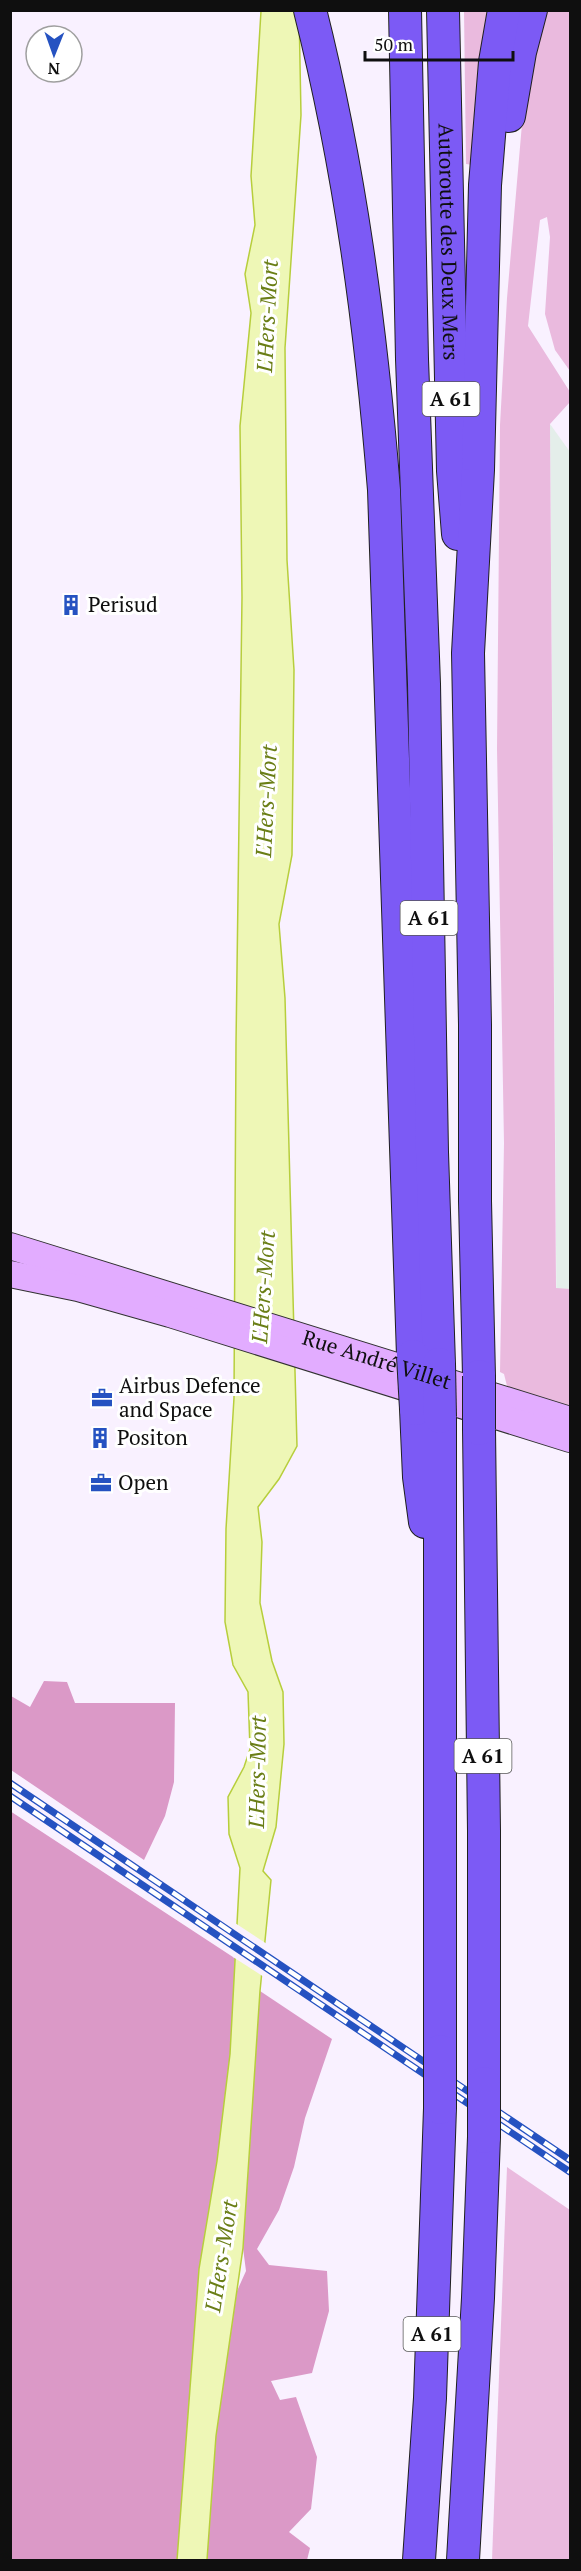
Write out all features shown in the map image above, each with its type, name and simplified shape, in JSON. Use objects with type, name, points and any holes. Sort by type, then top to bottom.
[{"type":"highway","points":[[310,10],[329,87],[357,239],[375,380],[384,490],[426,1360]]},
{"type":"highway","name":"Autoroute des Deux Mers","points":[[443,10],[453,471],[468,653]]},
{"type":"highway","points":[[468,653],[478,470],[485,185],[491,97],[504,10]]},
{"type":"highway","points":[[483,310],[501,187],[510,100],[531,10]]},
{"type":"highway","name":"A 61","points":[[405,12],[412,359],[424,684],[433,1174],[426,1360],[442,1633],[440,2108],[430,2398],[419,2560]]},
{"type":"highway","name":"A 61","points":[[463,2560],[478,2298],[484,2137],[484,1831],[475,1201],[475,1025],[468,653]]},
{"type":"main road","name":"Rue André Villet","points":[[10,1246],[182,1308],[333,1355],[570,1420]]},
{"type":"main road","name":"Rue André Villet","points":[[10,1274],[182,1308]]},
{"type":"main road","name":"Rue André Villet","points":[[333,1355],[570,1439]]},
{"type":"shaded area","points":[[464,11],[493,11],[473,165],[466,164]]},
{"type":"shaded area","points":[[546,11],[570,11],[570,371],[555,350],[545,314],[550,237],[547,217],[540,220],[528,326],[570,392],[570,402],[550,424],[556,1288],[570,1289],[570,1413],[508,1390],[504,1374],[500,1372],[504,1143],[497,749],[500,425],[507,298],[525,89]]},
{"type":"shaded area","points":[[550,424],[570,452],[570,1384],[557,1377]]},
{"type":"shaded area","points":[[44,1681],[67,1682],[75,1703],[175,1703],[174,1782],[165,1816],[144,1860],[11,1770],[11,1696],[30,1707]]},
{"type":"shaded area","points":[[10,1811],[236,1959],[230,2054],[217,2161],[199,2269],[177,2560],[11,2560]]},
{"type":"shaded area","points":[[260,1991],[332,2039],[305,2118],[294,2167],[279,2210],[257,2249],[269,2265],[327,2271],[329,2311],[312,2373],[271,2381],[280,2400],[296,2397],[317,2457],[311,2509],[289,2532],[310,2548],[307,2560],[207,2560],[216,2436],[237,2291],[246,2271],[243,2248]]},
{"type":"shaded area","points":[[507,2167],[570,2210],[570,2560],[492,2560]]},
{"type":"water","name":"L'Hers-Mort","points":[[299,10],[301,115],[285,348],[287,560],[294,670],[292,855],[279,924],[285,998],[297,1446],[279,1479],[258,1507],[262,1542],[260,1603],[272,1661],[283,1692],[284,1744],[276,1827],[263,1871],[271,1880],[260,1991],[243,2248],[216,2436],[207,2560],[177,2560],[199,2269],[217,2161],[230,2054],[240,1868],[229,1834],[228,1797],[244,1767],[250,1749],[248,1692],[233,1665],[225,1622],[226,1529],[234,1398],[242,597],[240,426],[251,313],[245,274],[255,225],[251,176],[261,11]]},
{"type":"pier","points":[[235,1923],[267,1944],[264,1977],[233,1957]]},
{"type":"railway","points":[[10,1783],[570,2160]]},
{"type":"railway","points":[[10,1796],[570,2172]]},
{"type":"place","name":"Perisud","points":[[71,605]]},
{"type":"place","name":"Airbus Defence and Space","points":[[102,1398]]},
{"type":"place","name":"Positon","points":[[100,1438]]},
{"type":"place","name":"Open","points":[[101,1483]]}]
